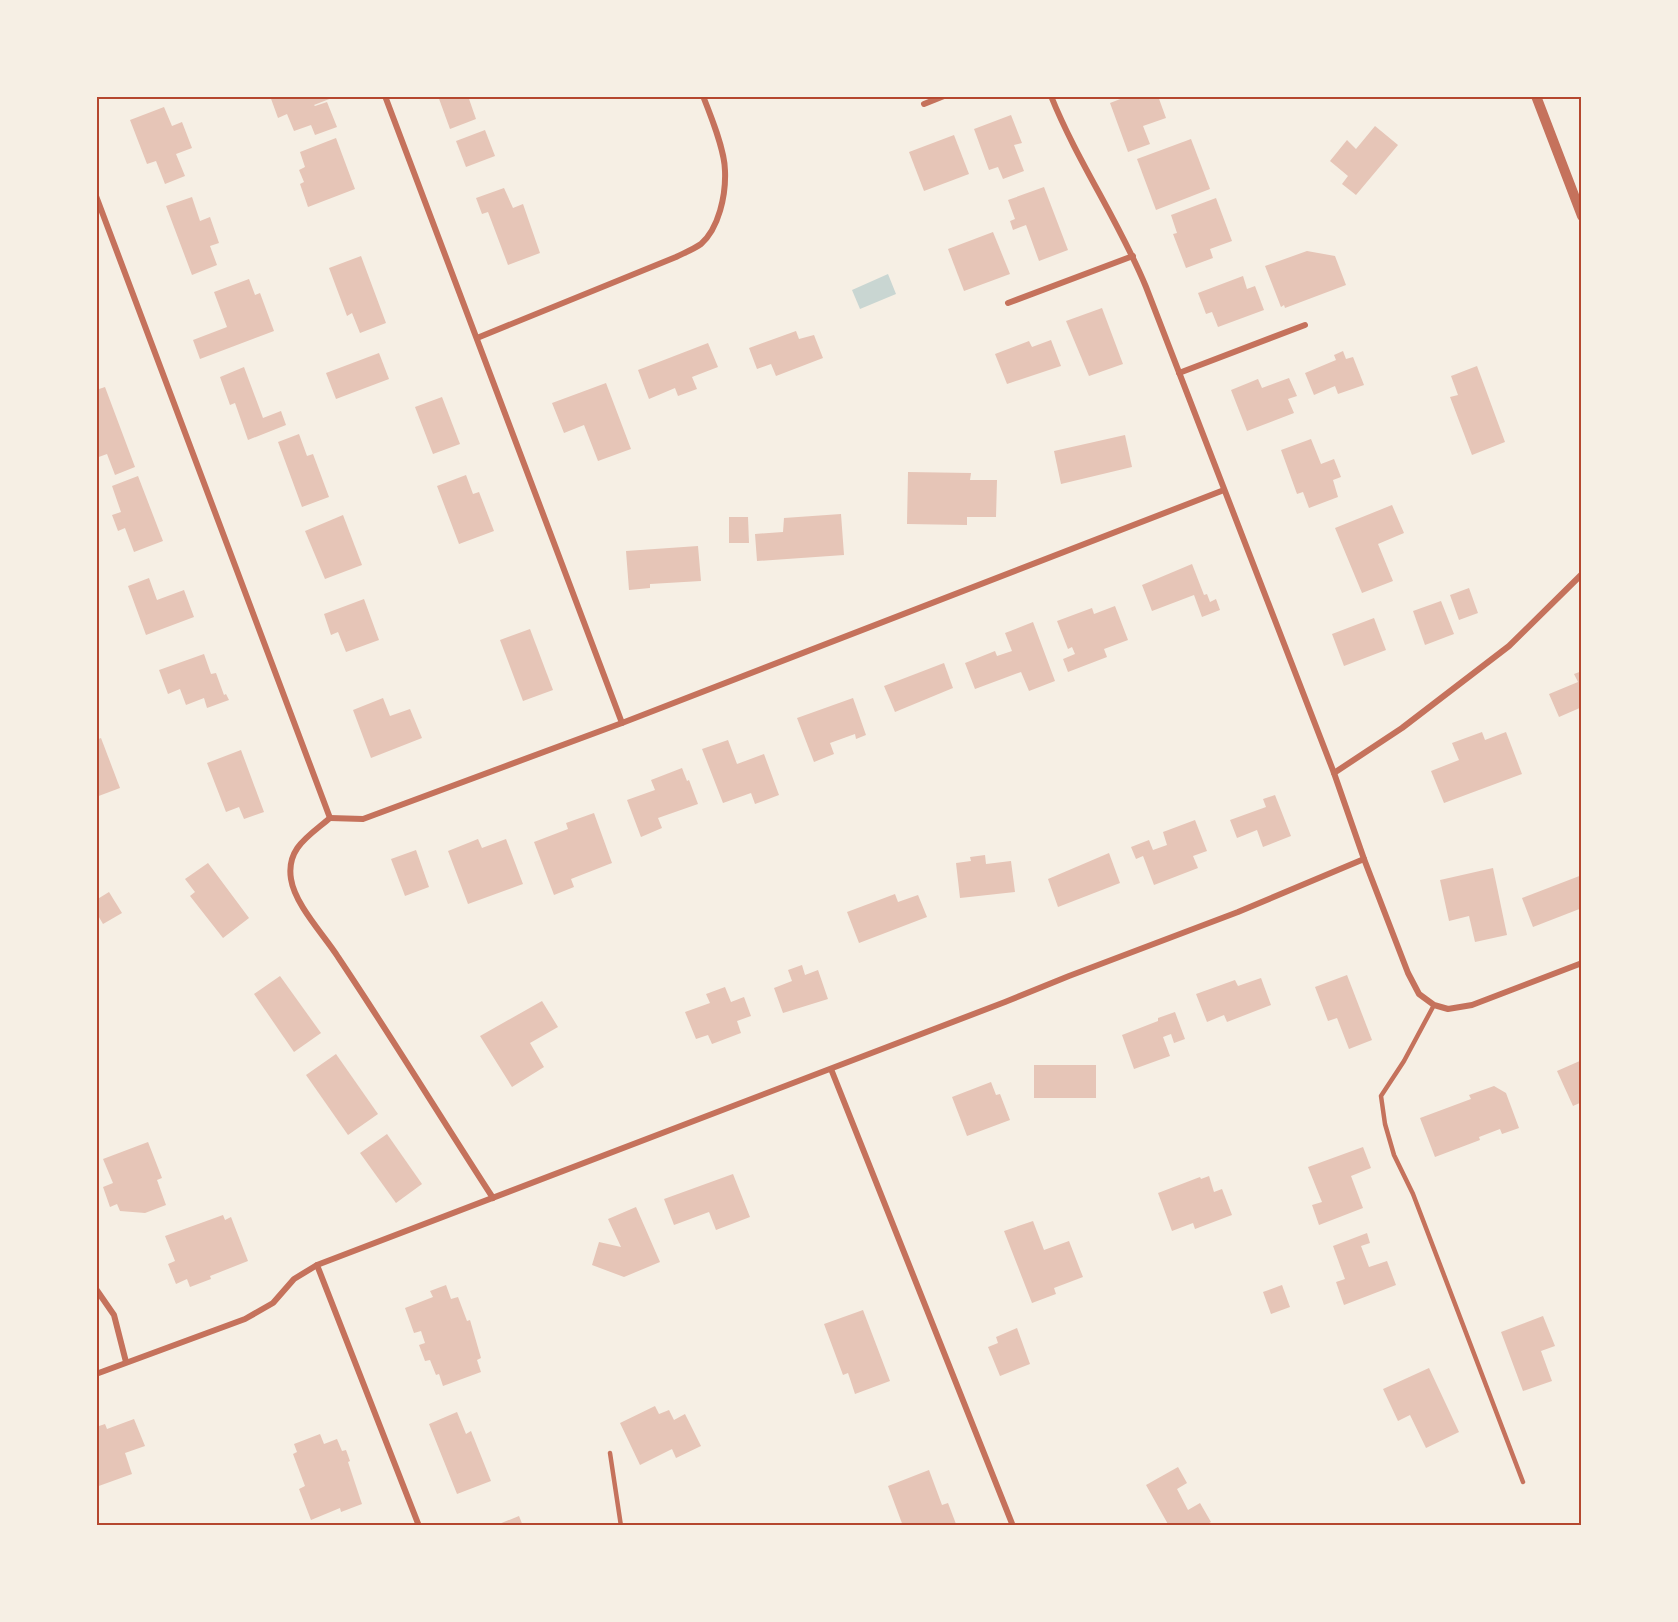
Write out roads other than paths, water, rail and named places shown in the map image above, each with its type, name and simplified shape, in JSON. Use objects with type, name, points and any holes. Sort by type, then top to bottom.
[{"type":"street","points":[[385,96],[622,723]]},
{"type":"street","points":[[477,338],[676,257],[700,245],[714,228],[723,196],[726,171],[715,126],[704,96]]},
{"type":"street","points":[[924,104],[944,96]]},
{"type":"street","points":[[1051,96],[1080,162],[1133,256],[1334,773],[1408,973],[1419,994],[1434,1005],[1448,1009],[1472,1005],[1582,963]]},
{"type":"street","points":[[1536,96],[1582,216]]},
{"type":"street","points":[[96,196],[330,818]]},
{"type":"street","points":[[1008,303],[1133,256]]},
{"type":"street","points":[[1179,373],[1305,325]]},
{"type":"street","points":[[493,1198],[296,895],[291,878],[292,856],[298,845],[330,818],[363,819],[622,723],[1224,490]]},
{"type":"street","points":[[1334,773],[1402,728],[1509,646],[1582,574]]},
{"type":"street","points":[[96,1374],[245,1319],[273,1303],[294,1279],[317,1265],[1238,912],[1364,859]]},
{"type":"street","points":[[831,1069],[1013,1526]]},
{"type":"street","points":[[317,1265],[419,1526]]},
{"type":"street","points":[[96,1289],[114,1315],[126,1362]]},
{"type":"lane","points":[[1434,1005],[1404,1061],[1381,1096],[1385,1124],[1394,1155],[1413,1194],[1524,1482]]},
{"type":"lane","points":[[610,1454],[621,1526]]}]
